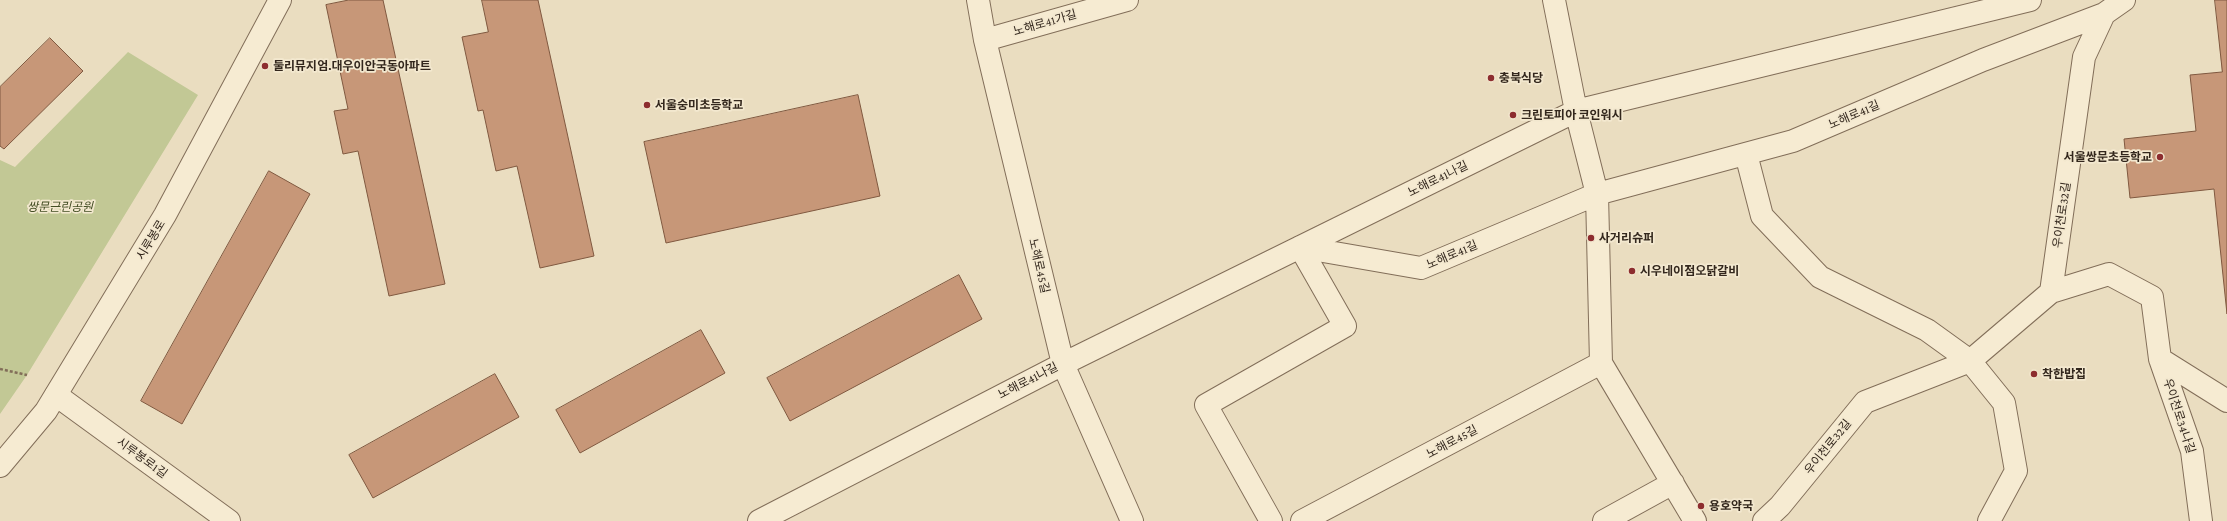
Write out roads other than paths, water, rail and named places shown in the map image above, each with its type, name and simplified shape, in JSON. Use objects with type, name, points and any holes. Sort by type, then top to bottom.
[{"type":"street","name":"시루봉로","points":[[0,466],[46,411],[165,216],[280,0]]},
{"type":"street","name":"노해로45길","points":[[978,0],[986,40],[1063,364],[1132,521]]},
{"type":"street","name":"노해로41가길","points":[[986,40],[1127,0]]},
{"type":"street","points":[[1554,0],[1576,112],[1597,194],[1602,363],[1696,521]]},
{"type":"street","points":[[1576,112],[1997,4],[2030,0]]},
{"type":"street","points":[[2104,14],[2124,0]]},
{"type":"street","name":"노해로41길","points":[[1300,247],[1421,268],[1597,194],[1793,141],[1983,60],[2104,14]]},
{"type":"street","name":"우이천로32길","points":[[1764,521],[1780,506],[1865,402],[1970,361],[2051,292],[2084,57],[2104,14]]},
{"type":"street","name":"노해로41나길","points":[[759,521],[1063,364],[1576,112]]},
{"type":"street","points":[[1746,154],[1762,216],[1820,277],[1928,330],[1970,361],[2004,403],[2016,471],[1991,521]]},
{"type":"street","points":[[1271,521],[1206,405],[1344,326],[1300,247]]},
{"type":"street","name":"우이천로34나길","points":[[2051,292],[2109,274],[2152,297],[2160,359],[2192,451],[2201,521]]},
{"type":"street","points":[[2160,359],[2227,401]]},
{"type":"street","name":"노해로45길","points":[[1302,521],[1602,363]]},
{"type":"street","name":"시루봉로1길","points":[[56,395],[229,521]]},
{"type":"street","points":[[1604,521],[1673,483]]},
{"type":"place","name":"둘리뮤지엄.대우이안국동아파트","points":[[265,66]]},
{"type":"place","name":"충북식당","points":[[1491,78]]},
{"type":"place","name":"서울숭미초등학교","points":[[647,105]]},
{"type":"place","name":"크린토피아 코인워시","points":[[1513,115]]},
{"type":"place","name":"서울쌍문초등학교","points":[[2160,157]]},
{"type":"place","name":"사거리슈퍼","points":[[1591,238]]},
{"type":"place","name":"시우네이점오닭갈비","points":[[1632,271]]},
{"type":"place","name":"착한밥집","points":[[2034,374]]},
{"type":"place","name":"용호약국","points":[[1701,506]]},
{"type":"park label","name":"쌍문근린공원","points":[[60,207]]}]
